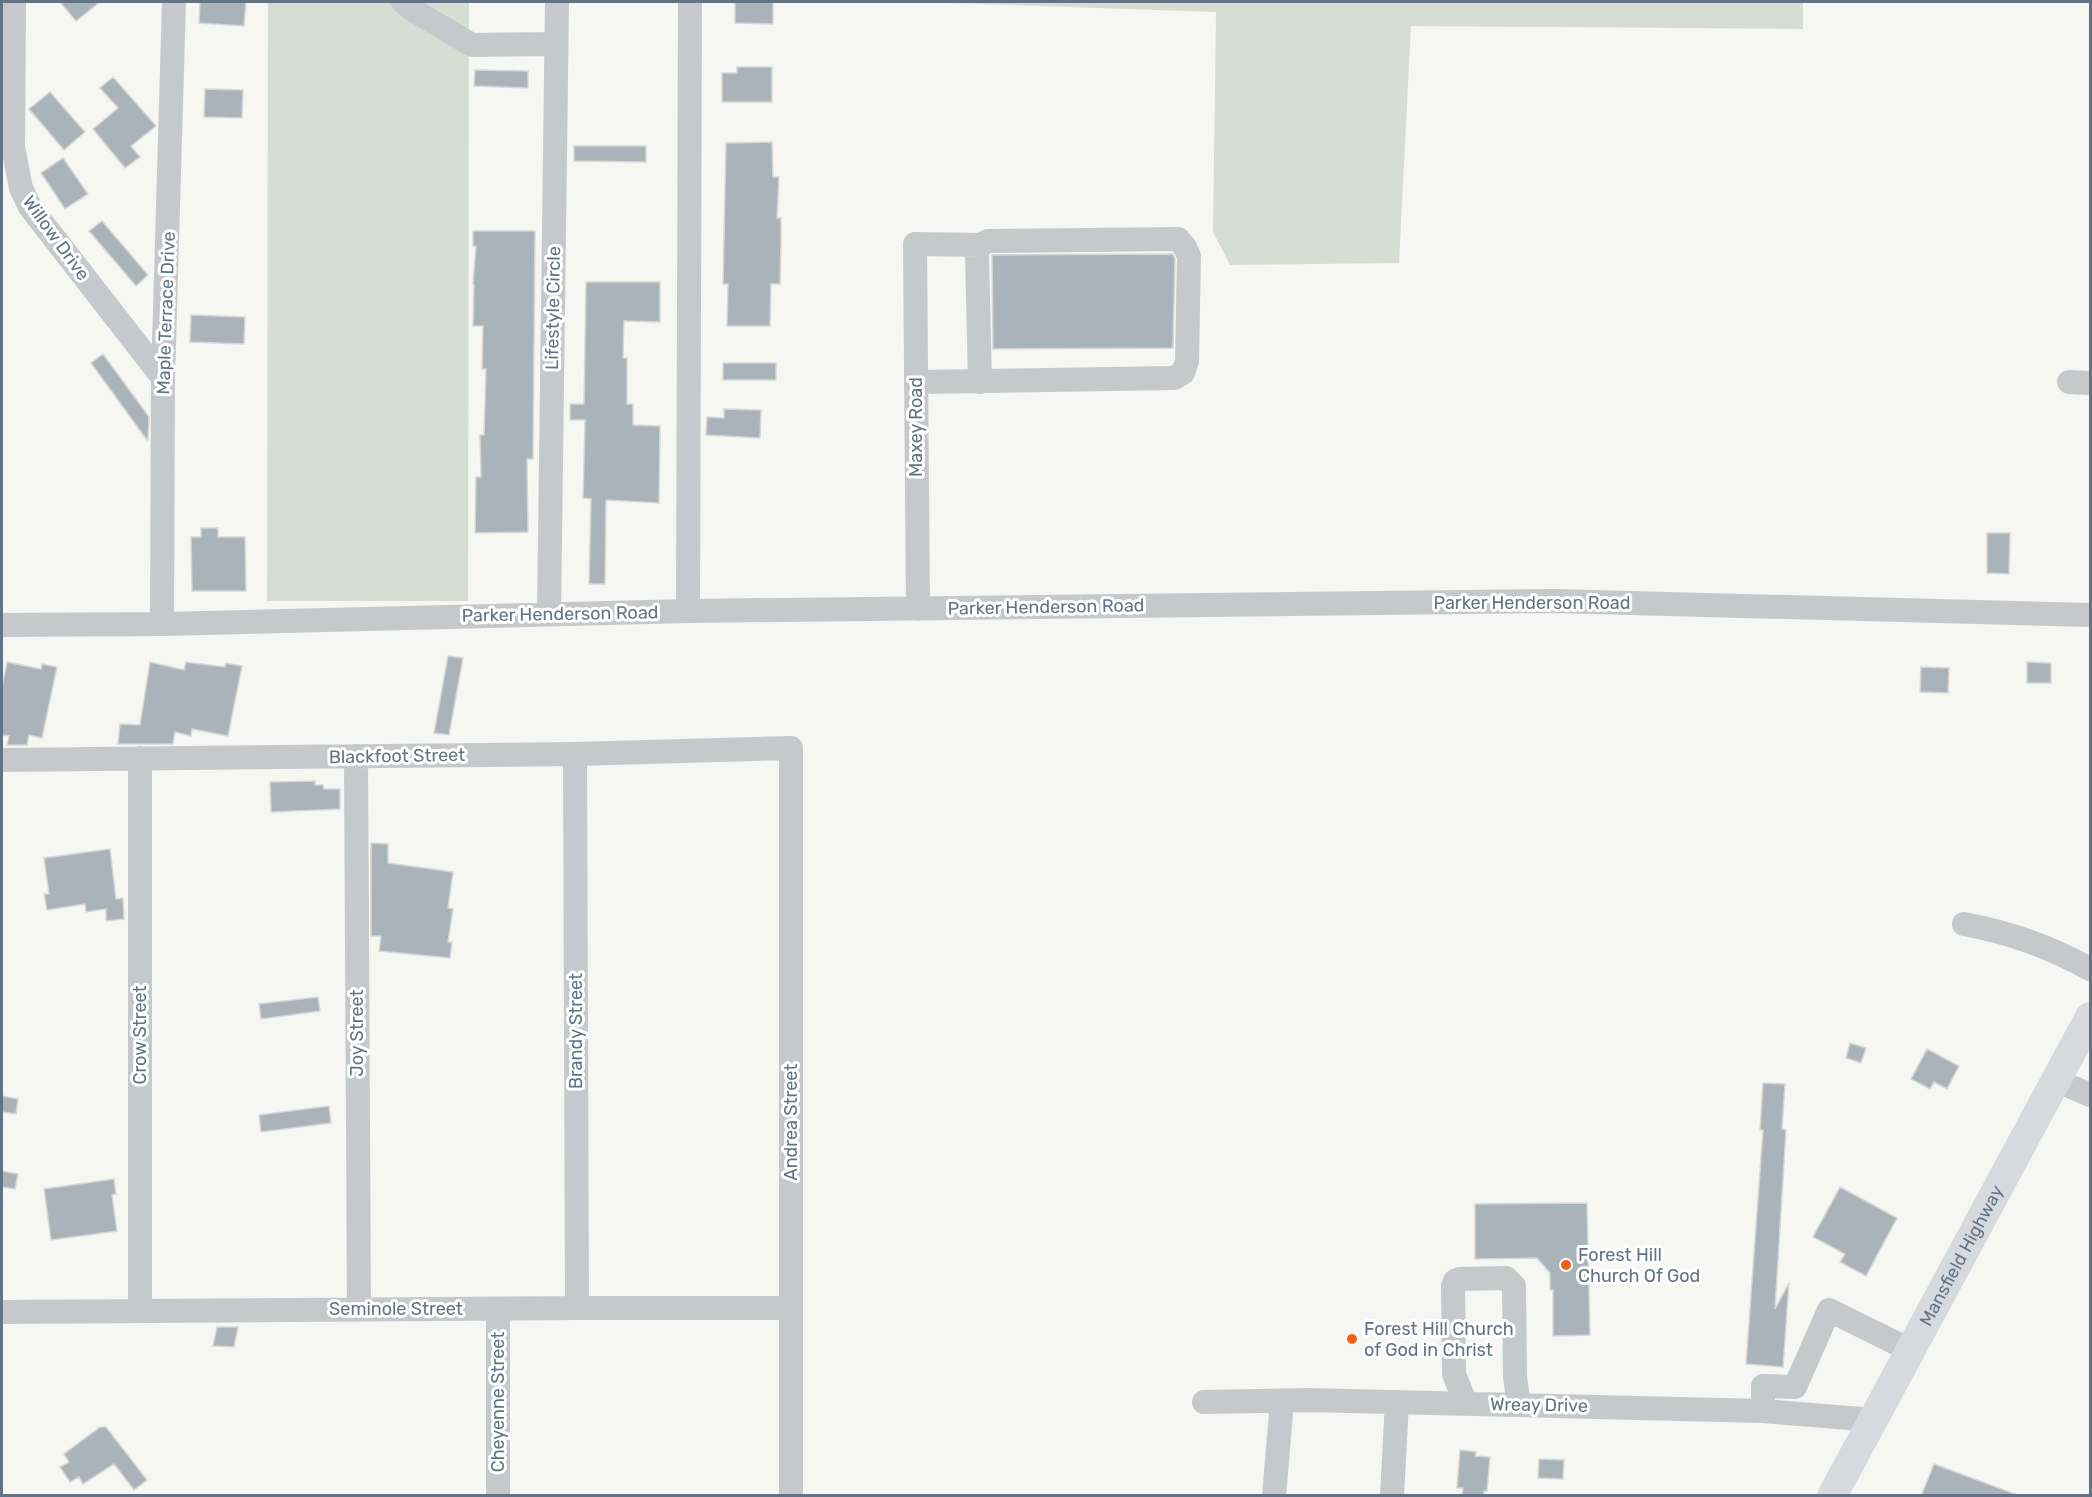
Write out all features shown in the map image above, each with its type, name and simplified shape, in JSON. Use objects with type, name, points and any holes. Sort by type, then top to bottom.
[{"type":"main road","name":"Mansfield Highway","points":[[1832,1496],[2056,1080],[2086,1034]]},
{"type":"street","name":"Willow Drive","points":[[14,2],[13,147],[21,188],[30,207],[163,378]]},
{"type":"street","name":"Maple Terrace Drive","points":[[162,624],[163,378],[174,2]]},
{"type":"street","points":[[403,2],[472,45],[556,44]]},
{"type":"street","name":"Lifestyle Circle","points":[[549,614],[557,2]]},
{"type":"street","points":[[688,611],[690,2]]},
{"type":"street","points":[[916,382],[980,382],[1174,378],[1183,373],[1187,361],[1189,255],[1185,247],[1178,239],[988,241],[980,245],[977,254],[980,382]]},
{"type":"street","name":"Maxey Road","points":[[918,609],[915,244],[980,245]]},
{"type":"street","name":"Parker Henderson Road","points":[[2,625],[162,624],[688,611],[1555,601],[2091,615]]},
{"type":"street","name":"Blackfoot Street","points":[[2,760],[575,754],[792,748]]},
{"type":"street","name":"Andrea Street","points":[[792,748],[792,1496]]},
{"type":"street","name":"Brandy Street","points":[[575,754],[578,1308]]},
{"type":"street","name":"Joy Street","points":[[356,756],[359,1310]]},
{"type":"street","name":"Crow Street","points":[[140,758],[140,1311]]},
{"type":"street","points":[[1964,924],[2003,931],[2035,942],[2091,969]]},
{"type":"street","points":[[2056,1080],[2091,1095]]},
{"type":"street","points":[[1466,1404],[1454,1374],[1453,1286],[1455,1281],[1460,1279],[1506,1278],[1514,1286],[1515,1377],[1519,1405]]},
{"type":"street","name":"Seminole Street","points":[[2,1312],[792,1308]]},
{"type":"street","name":"Cheyenne Street","points":[[498,1309],[498,1496]]},
{"type":"street","points":[[1763,1411],[1763,1386],[1795,1387],[1829,1310],[1910,1350]]},
{"type":"street","points":[[1275,1496],[1282,1401]]},
{"type":"street","name":"Wreay Drive","points":[[1204,1402],[1397,1402],[1763,1411],[1874,1420]]},
{"type":"street","points":[[1392,1496],[1397,1402]]},
{"type":"shaded area","points":[[268,2],[469,2],[468,601],[267,601]]},
{"type":"shaded area","points":[[921,2],[1803,2],[1803,29],[1411,26],[1399,263],[1230,265],[1213,232],[1216,12]]},
{"type":"building","points":[[60,2],[100,2],[76,21]]},
{"type":"building","points":[[200,2],[246,2],[244,26],[199,23]]},
{"type":"building","points":[[735,2],[773,2],[773,24],[735,23]]},
{"type":"building","points":[[737,67],[772,67],[772,102],[722,102],[722,73],[737,73]]},
{"type":"building","points":[[475,70],[528,71],[528,88],[474,86]]},
{"type":"building","points":[[113,77],[156,126],[131,146],[140,157],[125,168],[93,129],[118,108],[100,88]]},
{"type":"building","points":[[205,89],[243,90],[242,118],[204,117]]},
{"type":"building","points":[[50,92],[85,132],[64,150],[29,109]]},
{"type":"building","points":[[772,142],[773,177],[779,177],[777,218],[781,218],[781,245],[780,284],[771,284],[770,326],[727,326],[728,284],[723,284],[726,143]]},
{"type":"building","points":[[574,146],[646,146],[646,162],[574,161]]},
{"type":"building","points":[[63,158],[88,194],[65,209],[41,173]]},
{"type":"building","points":[[102,221],[148,275],[136,286],[89,231]]},
{"type":"building","points":[[473,231],[535,231],[533,459],[527,459],[528,532],[475,533],[476,477],[481,477],[480,435],[484,435],[486,369],[482,369],[483,326],[473,326],[476,246],[473,246]]},
{"type":"building","points":[[1173,254],[1175,259],[1173,348],[993,349],[992,255]]},
{"type":"building","points":[[586,282],[660,282],[660,322],[624,321],[623,358],[627,358],[627,404],[633,404],[633,425],[660,426],[659,503],[606,500],[605,584],[589,584],[591,499],[583,498],[585,420],[570,420],[570,404],[584,404]]},
{"type":"building","points":[[191,315],[245,317],[244,344],[190,342]]},
{"type":"building","points":[[103,354],[149,417],[147,440],[91,363]]},
{"type":"building","points":[[723,363],[776,363],[776,380],[723,380]]},
{"type":"building","points":[[724,409],[761,410],[760,438],[706,435],[707,417],[724,418]]},
{"type":"building","points":[[201,528],[218,528],[218,537],[245,537],[246,591],[192,591],[191,537],[201,537]]},
{"type":"building","points":[[1987,533],[2010,533],[2009,574],[1987,573]]},
{"type":"building","points":[[448,656],[463,658],[449,735],[434,733]]},
{"type":"building","points":[[7,662],[41,669],[42,664],[57,667],[42,738],[29,735],[27,745],[7,745],[9,736],[2,735],[2,687]]},
{"type":"building","points":[[150,662],[184,670],[186,662],[225,667],[226,663],[242,666],[228,736],[192,729],[191,736],[175,732],[173,744],[118,744],[120,724],[140,725]]},
{"type":"building","points":[[2027,662],[2051,663],[2051,683],[2027,683]]},
{"type":"building","points":[[1921,667],[1949,668],[1948,693],[1920,692]]},
{"type":"building","points":[[315,781],[315,785],[323,785],[324,789],[340,789],[340,809],[271,812],[270,782]]},
{"type":"building","points":[[371,843],[388,844],[388,863],[453,872],[448,908],[453,909],[448,942],[452,942],[450,958],[379,951],[381,936],[371,936]]},
{"type":"building","points":[[110,849],[116,899],[123,898],[124,919],[106,921],[106,909],[86,912],[85,904],[47,910],[44,894],[49,894],[44,858]]},
{"type":"building","points":[[318,997],[320,1011],[261,1019],[259,1004]]},
{"type":"building","points":[[1850,1043],[1866,1048],[1861,1063],[1846,1058]]},
{"type":"building","points":[[1927,1049],[1959,1066],[1947,1089],[1934,1082],[1930,1089],[1911,1079]]},
{"type":"building","points":[[1763,1083],[1785,1084],[1782,1129],[1786,1130],[1775,1309],[1789,1283],[1783,1367],[1746,1364],[1763,1130],[1760,1130]]},
{"type":"building","points":[[2,1096],[18,1099],[16,1114],[2,1112]]},
{"type":"building","points":[[329,1106],[331,1123],[261,1132],[259,1115]]},
{"type":"building","points":[[2,1171],[18,1174],[15,1189],[2,1187]]},
{"type":"building","points":[[114,1179],[116,1194],[112,1195],[117,1231],[51,1240],[44,1189]]},
{"type":"building","points":[[1840,1187],[1897,1218],[1866,1276],[1840,1262],[1845,1254],[1813,1237]]},
{"type":"building","name":"Forest Hill Church Of God","points":[[1587,1203],[1590,1335],[1553,1336],[1553,1290],[1550,1290],[1550,1273],[1537,1258],[1475,1259],[1475,1204]]},
{"type":"building","points":[[217,1327],[238,1327],[234,1347],[213,1346]]},
{"type":"building","points":[[100,1427],[106,1427],[147,1480],[134,1490],[114,1464],[83,1484],[79,1477],[70,1482],[60,1467],[69,1462],[64,1454]]},
{"type":"building","points":[[1460,1450],[1476,1452],[1475,1456],[1490,1457],[1487,1491],[1484,1491],[1484,1496],[1462,1496],[1463,1488],[1457,1488]]},
{"type":"building","points":[[1539,1459],[1564,1460],[1563,1479],[1538,1478]]},
{"type":"building","points":[[1934,1464],[2015,1494],[2015,1496],[1921,1496]]},
{"type":"place","name":"Forest Hill Church Of God","points":[[1566,1265]]},
{"type":"place","name":"Forest Hill Church of God in Christ","points":[[1352,1339]]}]
